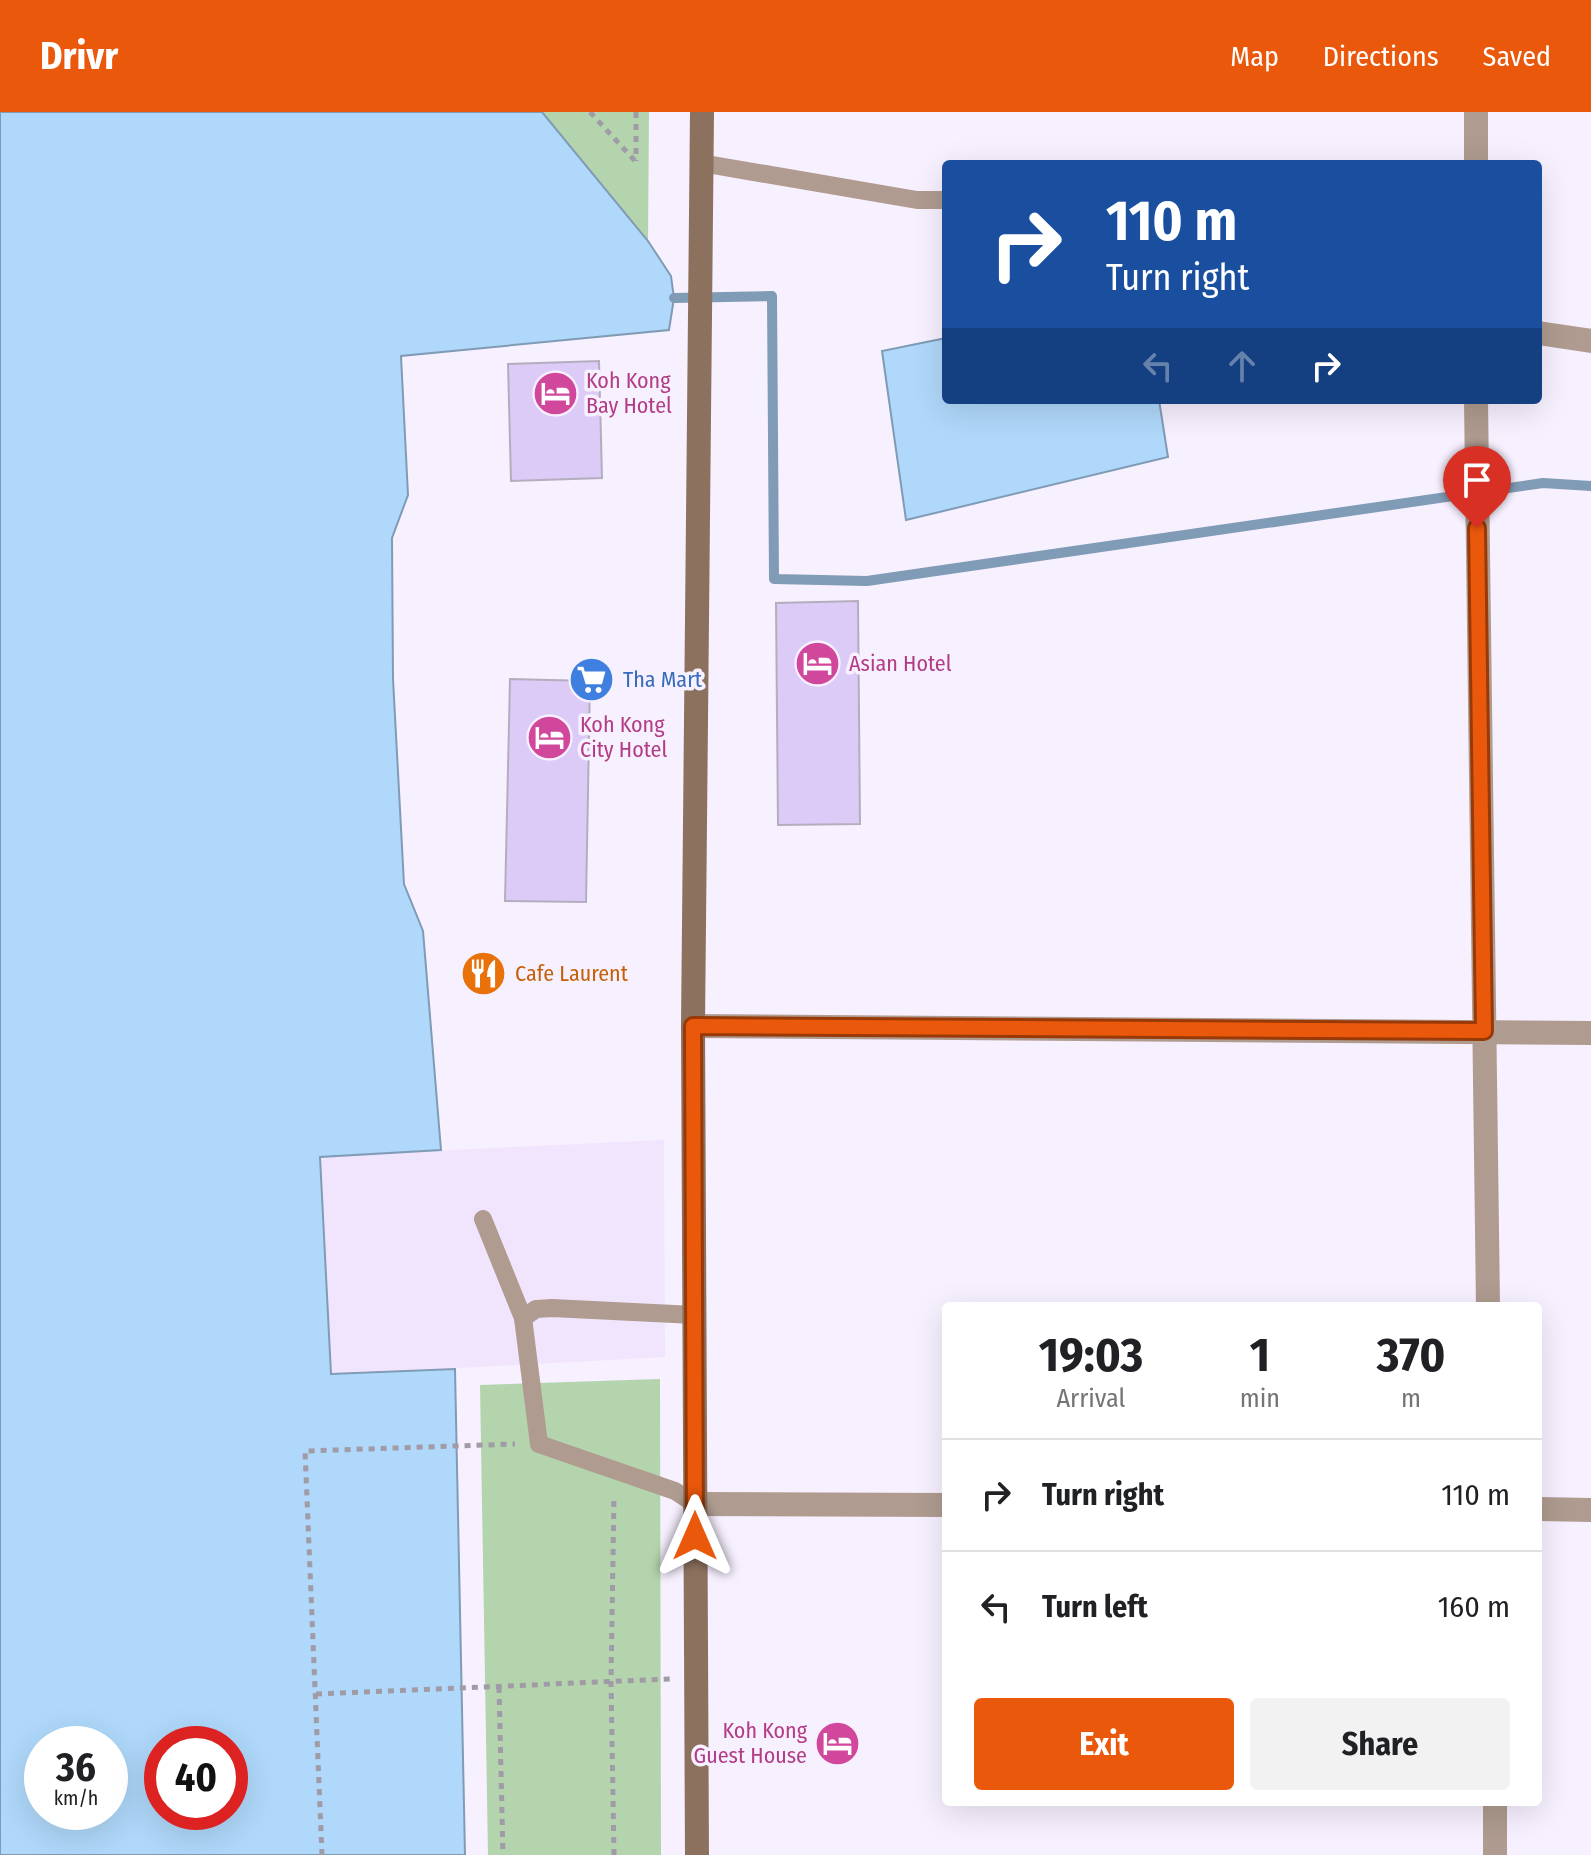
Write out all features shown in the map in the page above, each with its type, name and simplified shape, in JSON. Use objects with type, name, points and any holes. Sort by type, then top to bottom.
[{"type":"street","points":[[697,1855],[693,1026],[702,112]]},
{"type":"street","points":[[1476,112],[1476,160]]},
{"type":"street","points":[[1542,334],[1591,341]]},
{"type":"street","points":[[1476,404],[1488,1302]]},
{"type":"street","points":[[693,1026],[1591,1033]]},
{"type":"street","points":[[695,1504],[942,1505]]},
{"type":"street","points":[[1542,1509],[1591,1510]]},
{"type":"street","points":[[1495,1806],[1495,1855]]},
{"type":"lane","points":[[701,163],[917,200],[942,200]]},
{"type":"lane","points":[[483,1219],[523,1318],[539,1444],[675,1491],[695,1504]]},
{"type":"lane","points":[[523,1318],[536,1309],[552,1308],[694,1315]]},
{"type":"path","points":[[590,112],[636,162],[636,112]]},
{"type":"path","points":[[322,1855],[305,1451],[539,1444]]},
{"type":"path","points":[[614,1855],[611,1682],[615,1470]]},
{"type":"path","points":[[316,1694],[671,1679]]},
{"type":"path","points":[[499,1687],[503,1855]]},
{"type":"shaded area","points":[[664,1140],[665,1357],[331,1375],[320,1156]]},
{"type":"green space","points":[[542,112],[649,112],[648,241]]},
{"type":"green space","points":[[660,1379],[661,1855],[488,1855],[480,1385]]},
{"type":"water","points":[[0,112],[542,112],[648,241],[671,276],[674,298],[669,330],[401,356],[408,495],[392,538],[393,679],[404,884],[423,931],[441,1150],[320,1157],[331,1374],[455,1369],[465,1855],[0,1855]]},
{"type":"water","points":[[942,339],[942,404],[1160,404],[1168,457],[906,520],[882,351]]},
{"type":"building","name":"Koh Kong Bay Hotel","points":[[599,361],[602,478],[511,481],[508,364]]},
{"type":"building","name":"Asian Hotel","points":[[858,601],[860,824],[778,825],[776,603]]},
{"type":"building","name":"Koh Kong City Hotel","points":[[510,679],[590,681],[586,902],[505,901]]},
{"type":"waterway","points":[[674,298],[772,296],[774,579],[867,581],[1543,483],[1591,486]]},
{"type":"place","name":"Koh Kong Bay Hotel","points":[[555,393]]},
{"type":"place","name":"Asian Hotel","points":[[818,663]]},
{"type":"place","name":"Tha Mart","points":[[592,679]]},
{"type":"place","name":"Koh Kong City Hotel","points":[[549,737]]},
{"type":"place","name":"Cafe Laurent","points":[[484,973]]},
{"type":"place","name":"Koh Kong Guest House","points":[[838,1743]]},
{"type":"route","points":[[695,1536],[693,1026],[1484,1031],[1477,528]]}]
